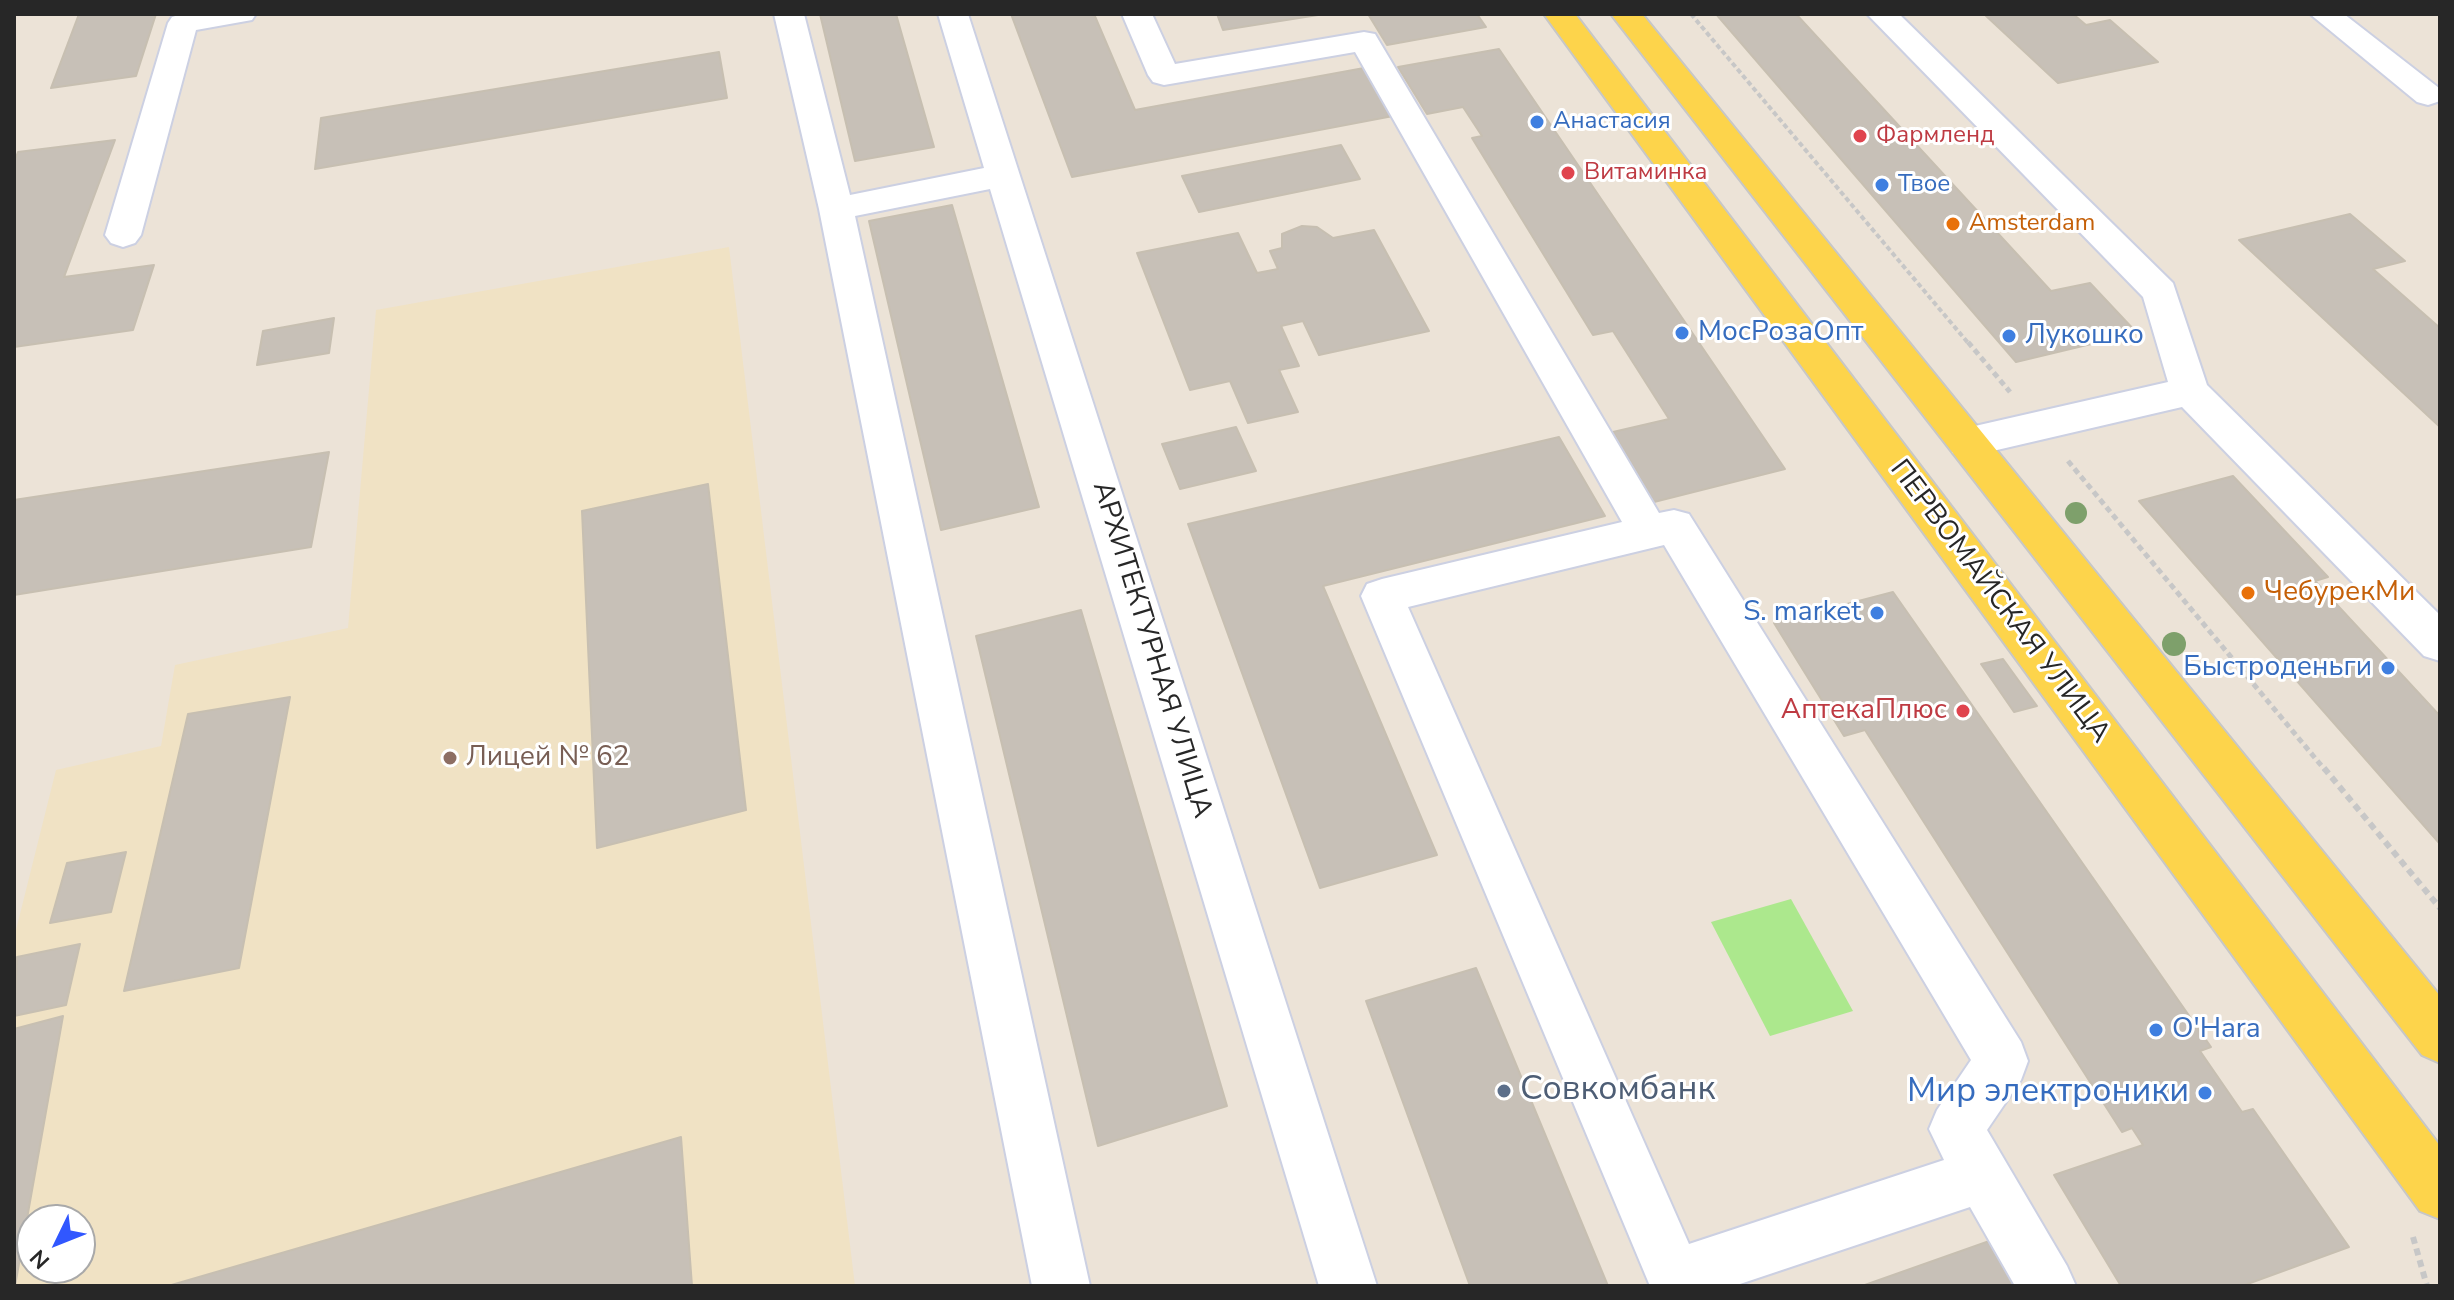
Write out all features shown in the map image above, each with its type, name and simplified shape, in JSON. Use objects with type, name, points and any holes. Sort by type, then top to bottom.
[{"type":"main road","name":"ПЕРВОМАЙСКАЯ УЛИЦА","points":[[1559,14],[2440,1191]]},
{"type":"main road","points":[[1626,14],[2440,1037]]},
{"type":"street","points":[[123,235],[183,23],[241,14]]},
{"type":"street","points":[[789,14],[836,209],[1061,1286]]},
{"type":"street","name":"АРХИТЕКТУРНАЯ УЛИЦА","points":[[953,14],[1348,1286]]},
{"type":"street","points":[[1137,14],[1164,75],[1357,27],[1649,532]]},
{"type":"street","points":[[1882,14],[2160,292],[2190,391],[2440,643]]},
{"type":"street","points":[[2325,14],[2436,97]]},
{"type":"street","points":[[836,209],[1003,175]]},
{"type":"street","points":[[1967,442],[2190,391]]},
{"type":"street","points":[[1983,1175],[1675,1277],[1382,596],[1674,526],[2002,1061],[1956,1129],[1983,1175],[2047,1286]]},
{"type":"shaded area","name":"Лицей № 62","points":[[729,247],[855,1286],[14,1286],[14,938],[56,770],[161,746],[175,665],[348,628],[376,310]]},
{"type":"green space","points":[[1791,899],[1853,1011],[1770,1036],[1711,922]]},
{"type":"building","points":[[79,14],[156,14],[136,76],[51,88]]},
{"type":"building","points":[[820,14],[896,14],[934,147],[855,161]]},
{"type":"building","points":[[1011,14],[1094,14],[1135,110],[1364,68],[1393,116],[1072,177]]},
{"type":"building","points":[[1217,14],[1318,14],[1318,15],[1223,30]]},
{"type":"building","points":[[1368,14],[1477,14],[1486,27],[1387,45]]},
{"type":"building","points":[[1716,14],[1796,14],[2051,291],[2090,283],[2137,333],[2016,362]]},
{"type":"building","points":[[1984,14],[2073,14],[2086,25],[2110,20],[2158,62],[2058,83]]},
{"type":"building","points":[[1499,49],[1785,469],[1654,502],[1613,432],[1669,419],[1613,331],[1593,335],[1472,138],[1482,136],[1463,107],[1427,114],[1398,67]]},
{"type":"building","points":[[719,52],[727,98],[315,169],[321,118]]},
{"type":"building","points":[[115,140],[64,277],[154,265],[133,330],[14,347],[14,162],[18,152]]},
{"type":"building","points":[[1341,145],[1360,179],[1199,212],[1182,176]]},
{"type":"building","points":[[952,205],[1039,507],[941,530],[869,221]]},
{"type":"building","points":[[2350,214],[2405,261],[2373,269],[2440,328],[2440,427],[2239,240]]},
{"type":"building","points":[[1302,226],[1317,227],[1333,238],[1374,230],[1429,331],[1319,355],[1303,321],[1281,326],[1299,366],[1279,370],[1298,412],[1248,423],[1230,381],[1190,390],[1137,253],[1238,233],[1257,273],[1278,269],[1270,251],[1282,248],[1282,234]]},
{"type":"building","points":[[334,318],[329,353],[257,365],[263,331]]},
{"type":"building","points":[[1236,427],[1256,471],[1180,489],[1162,444]]},
{"type":"building","points":[[1559,437],[1605,516],[1323,586],[1437,855],[1320,888],[1188,524]]},
{"type":"building","points":[[329,452],[311,547],[14,595],[14,500]]},
{"type":"building","points":[[2233,476],[2328,577],[2315,581],[2440,716],[2440,844],[2139,501]]},
{"type":"building","points":[[708,484],[746,810],[597,848],[582,511]]},
{"type":"building","points":[[1893,592],[2211,1047],[2200,1051],[2242,1112],[2253,1109],[2349,1247],[2242,1286],[2121,1286],[2054,1175],[2143,1145],[2132,1128],[2122,1132],[1865,730],[1844,736],[1774,623]]},
{"type":"building","points":[[1081,610],[1227,1106],[1098,1146],[976,636]]},
{"type":"building","points":[[2003,659],[2037,706],[2014,712],[1981,664]]},
{"type":"building","points":[[290,697],[239,968],[124,991],[188,714]]},
{"type":"building","points":[[126,852],[111,912],[50,923],[67,863]]},
{"type":"building","points":[[80,944],[66,1005],[14,1016],[17,957]]},
{"type":"building","points":[[1476,968],[1608,1286],[1470,1286],[1366,1001]]},
{"type":"building","points":[[63,1016],[30,1204],[16,1204],[15,1286],[14,1286],[14,1029]]},
{"type":"building","points":[[681,1137],[692,1286],[168,1286]]},
{"type":"building","points":[[1995,1239],[2022,1286],[1862,1286]]},
{"type":"place","name":"Анастасия","points":[[1537,122]]},
{"type":"place","name":"Фармленд","points":[[1860,136]]},
{"type":"place","name":"Витаминка","points":[[1568,173]]},
{"type":"place","name":"Твое","points":[[1882,185]]},
{"type":"place","name":"Amsterdam","points":[[1953,224]]},
{"type":"place","name":"МосРозаОпт","points":[[1682,333]]},
{"type":"place","name":"Лукошко","points":[[2009,336]]},
{"type":"place","name":"ЧебурекМи","points":[[2248,593]]},
{"type":"place","name":"S. market","points":[[1877,613]]},
{"type":"place","name":"Быстроденьги","points":[[2388,668]]},
{"type":"place","name":"АптекаПлюс","points":[[1963,711]]},
{"type":"place","name":"Лицей № 62","points":[[450,758]]},
{"type":"place","name":"O'Hara","points":[[2156,1030]]},
{"type":"place","name":"Совкомбанк","points":[[1504,1091]]},
{"type":"place","name":"Мир электроники","points":[[2205,1093]]}]
